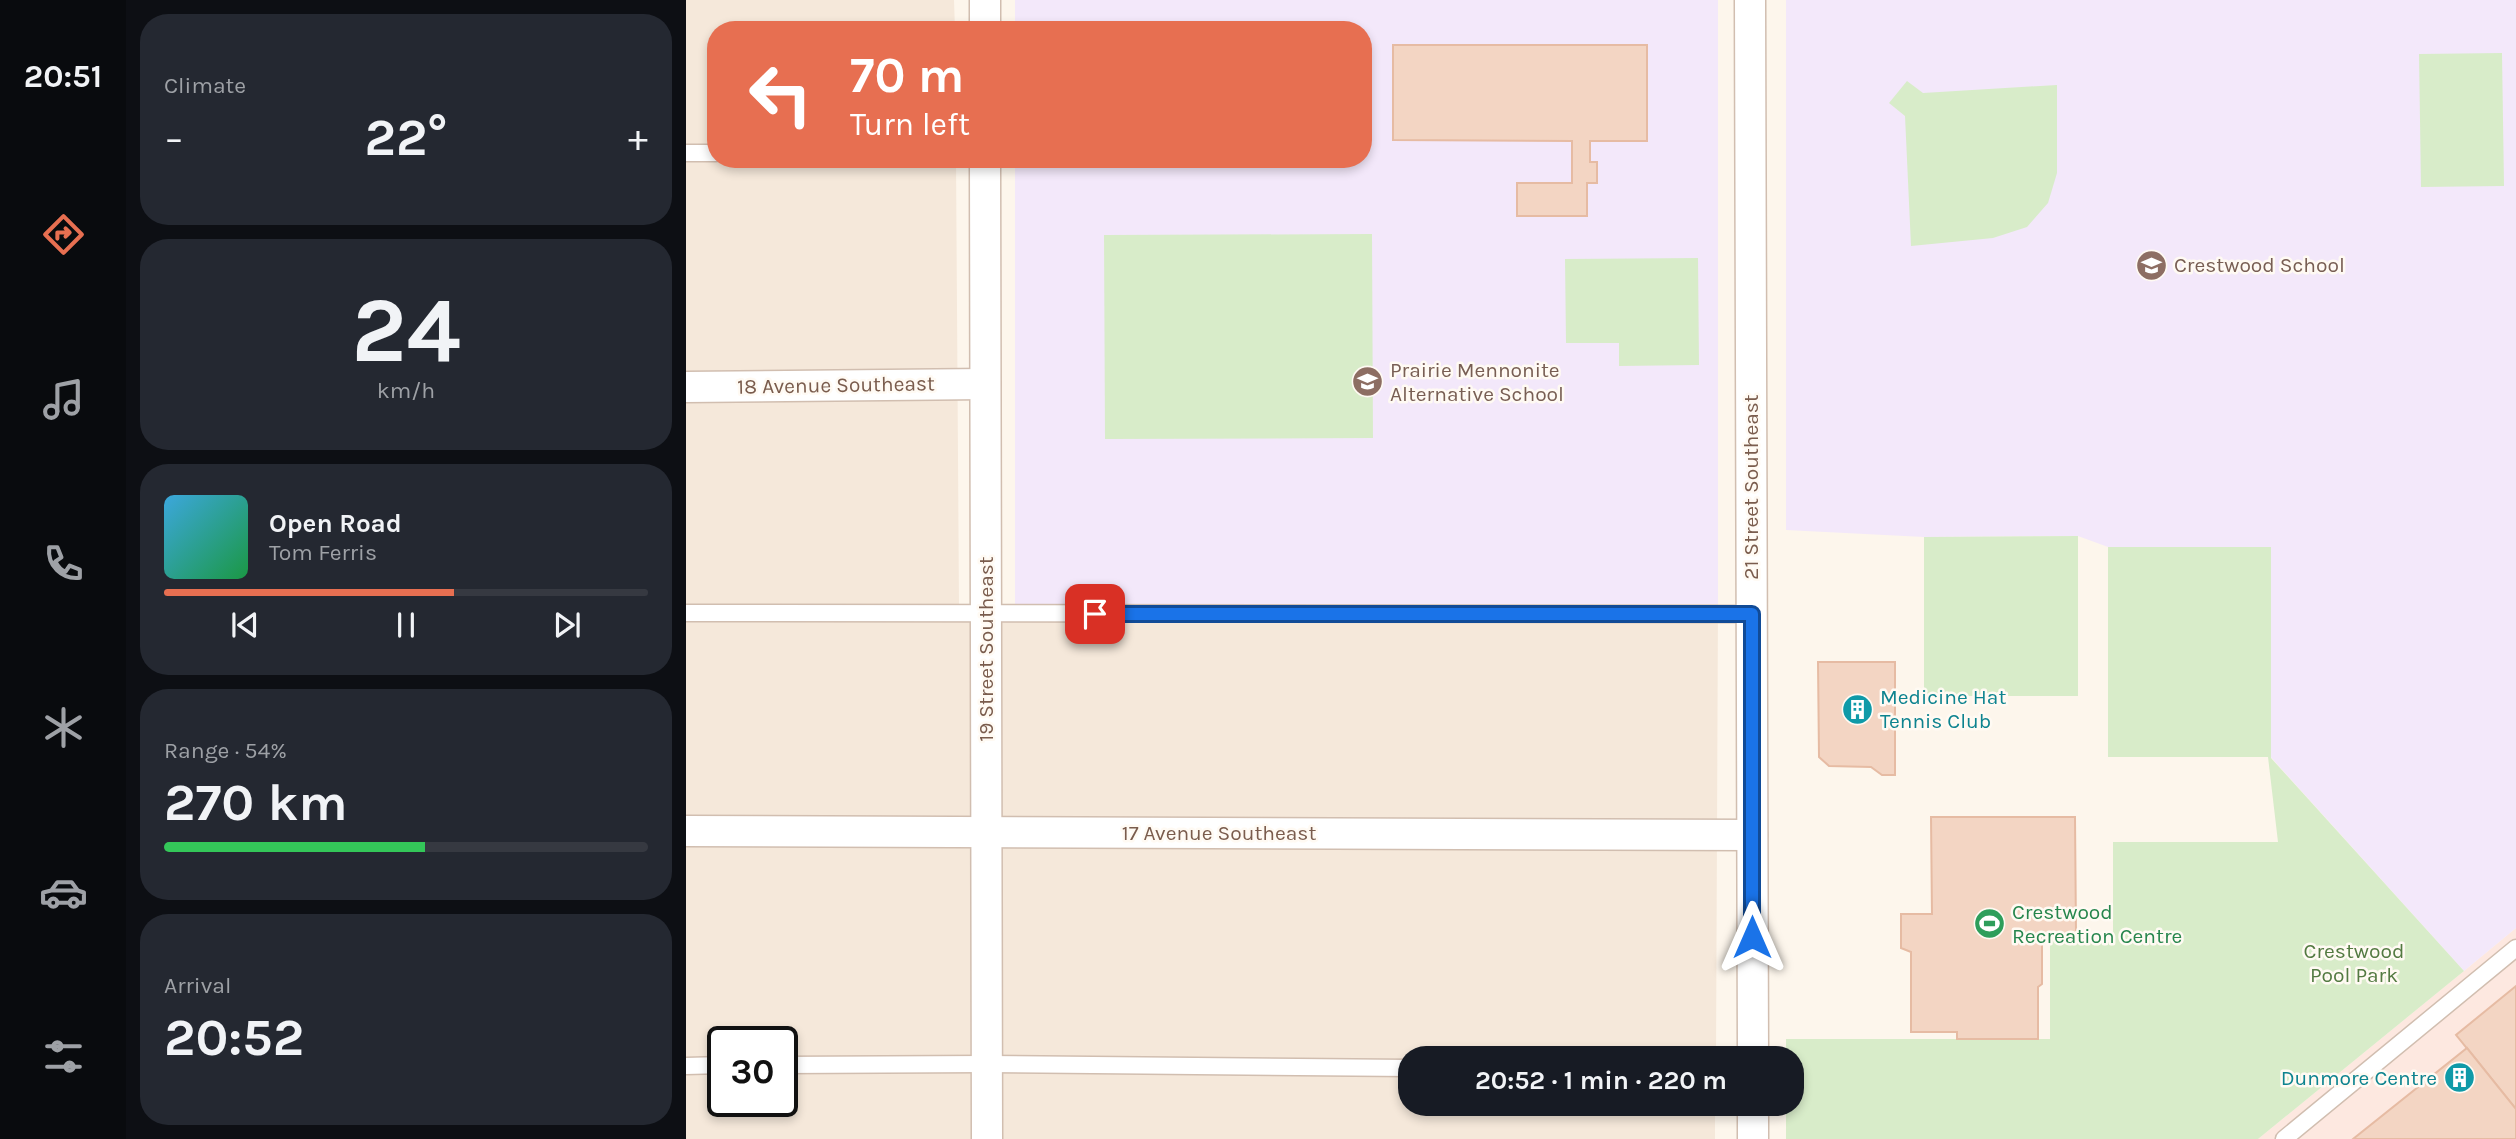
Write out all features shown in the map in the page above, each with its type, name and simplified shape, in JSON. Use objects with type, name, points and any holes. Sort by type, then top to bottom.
[{"type":"street","points":[[985,0],[985,21]]},
{"type":"street","name":"21 Street Southeast","points":[[1750,0],[1753,1046]]},
{"type":"street","name":"19 Street Southeast","points":[[985,168],[987,1139]]},
{"type":"street","name":"18 Avenue Southeast","points":[[686,387],[985,384]]},
{"type":"street","name":"17 Avenue Southeast","points":[[686,831],[1752,835]]},
{"type":"street","points":[[1753,1116],[1753,1139]]},
{"type":"lane","points":[[686,153],[707,153]]},
{"type":"lane","points":[[686,613],[1752,614]]},
{"type":"lane","points":[[2284,1139],[2516,948]]},
{"type":"lane","points":[[798,1065],[1398,1068]]},
{"type":"lane","points":[[686,1066],[707,1066]]},
{"type":"shaded area","points":[[686,0],[954,0],[955,21],[707,21],[707,168],[956,168],[959,606],[1718,604],[1716,1046],[1398,1046],[1398,1116],[1715,1116],[1715,1139],[686,1139]]},
{"type":"shaded area","name":"Prairie Mennonite Alternative School","points":[[1015,0],[1718,0],[1718,604],[1015,604],[1015,168],[1372,168],[1372,21],[1015,21]]},
{"type":"shaded area","name":"Crestwood School","points":[[1786,0],[2516,0],[2516,928],[2464,971],[2268,754],[2271,547],[2108,547],[2078,536],[1924,537],[1786,530]]},
{"type":"shaded area","points":[[2516,928],[2516,1139],[2258,1139],[2464,971]]},
{"type":"green space","points":[[2502,53],[2504,186],[2421,187],[2419,54]]},
{"type":"green space","points":[[1907,81],[1923,93],[2057,85],[2057,173],[2048,203],[2027,227],[1993,238],[1911,246],[1905,116],[1889,103]]},
{"type":"green space","points":[[1372,234],[1373,438],[1105,439],[1104,235]]},
{"type":"green space","points":[[1698,258],[1699,365],[1619,366],[1619,343],[1566,343],[1565,259]]},
{"type":"green space","points":[[2078,536],[2078,696],[1924,696],[1924,537]]},
{"type":"green space","name":"Crestwood Pool Park","points":[[2108,547],[2271,547],[2271,758],[2464,971],[2258,1139],[1786,1139],[1786,1116],[1804,1116],[1804,1046],[1786,1046],[1786,1039],[2050,1039],[2050,933],[2113,943],[2113,842],[2278,842],[2268,757],[2108,757]]},
{"type":"building","points":[[1393,45],[1647,45],[1647,141],[1590,141],[1590,162],[1597,162],[1597,183],[1587,183],[1587,216],[1517,216],[1517,183],[1572,183],[1572,141],[1393,140]]},
{"type":"building","name":"Medicine Hat Tennis Club","points":[[1818,662],[1895,662],[1895,775],[1882,775],[1871,767],[1829,766],[1819,757]]},
{"type":"building","name":"Crestwood Recreation Centre","points":[[1931,817],[2075,817],[2076,934],[2042,934],[2038,1039],[1957,1039],[1957,1032],[1911,1032],[1911,952],[1901,948],[1901,914],[1932,914]]},
{"type":"building","points":[[2516,986],[2516,1109],[2456,1035]]},
{"type":"building","name":"Dunmore Centre","points":[[2467,1048],[2516,1109],[2516,1139],[2353,1139]]},
{"type":"place","name":"Crestwood School","points":[[2151,265]]},
{"type":"place","name":"Prairie Mennonite Alternative School","points":[[1367,382]]},
{"type":"place","name":"Medicine Hat Tennis Club","points":[[1857,709]]},
{"type":"place","name":"Crestwood Recreation Centre","points":[[1989,924]]},
{"type":"place","name":"Dunmore Centre","points":[[2460,1078]]},
{"type":"route","points":[[1095,614],[1752,614],[1752,937]]}]
